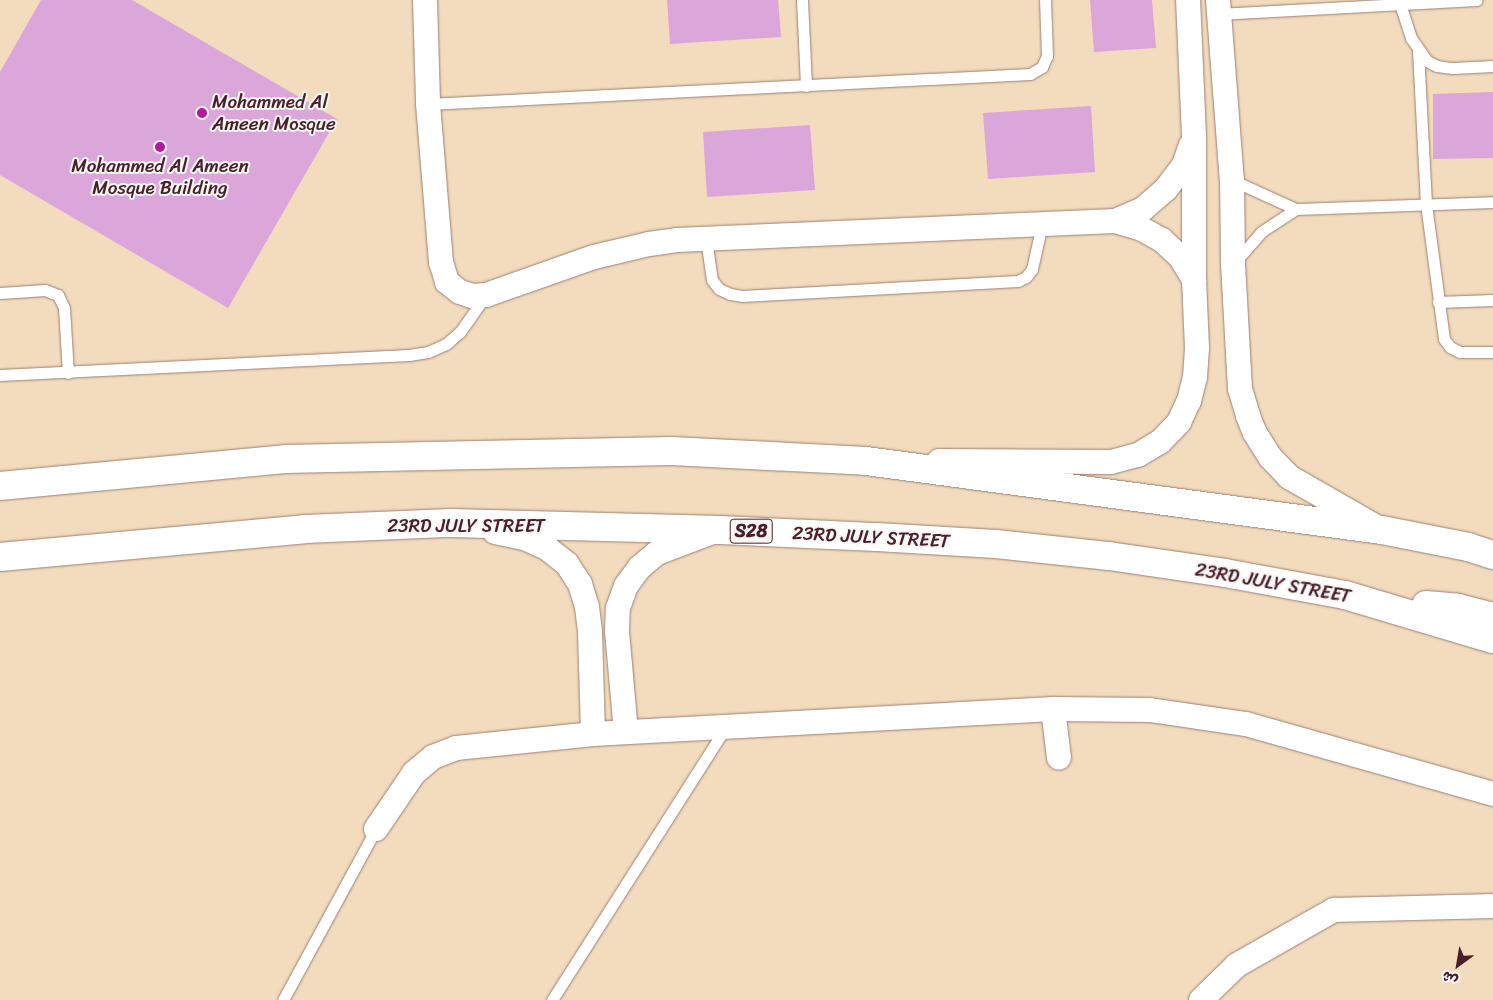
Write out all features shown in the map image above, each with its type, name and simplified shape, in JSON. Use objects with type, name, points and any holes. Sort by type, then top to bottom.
[{"type":"main road","points":[[0,486],[285,459],[672,451],[866,461],[1382,530],[1468,547],[1493,555]]},
{"type":"main road","name":"23RD JULY STREET","points":[[0,557],[305,529],[451,523],[720,530],[996,544],[1119,557],[1225,573],[1345,595],[1493,639]]},
{"type":"main road","points":[[1345,595],[1458,608],[1493,617]]},
{"type":"street","points":[[425,0],[428,104],[443,272],[447,282],[460,292],[472,296],[486,295],[622,250],[668,242],[1115,221],[1140,228],[1162,240],[1181,258],[1194,280]]},
{"type":"street","points":[[866,461],[1111,462],[1138,455],[1160,442],[1179,422],[1189,401],[1195,377],[1197,348],[1194,280],[1194,136],[1188,0]]},
{"type":"street","points":[[1218,7],[1232,180],[1233,264],[1240,389],[1255,433],[1270,457],[1289,477],[1382,530]]},
{"type":"street","points":[[1115,221],[1143,209],[1166,189],[1184,165],[1194,136]]},
{"type":"street","points":[[451,523],[527,539],[548,549],[567,564],[580,584],[587,606],[593,734]]},
{"type":"street","points":[[626,732],[616,631],[618,608],[626,586],[639,568],[657,553],[720,530]]},
{"type":"street","points":[[376,829],[414,773],[433,758],[456,748],[593,734],[1054,709],[1150,710],[1246,724],[1493,794]]},
{"type":"street","points":[[1054,709],[1059,758]]},
{"type":"street","points":[[1201,1000],[1237,965],[1334,910],[1493,906]]},
{"type":"lane","points":[[802,0],[806,86]]},
{"type":"lane","points":[[428,104],[1030,74],[1042,67],[1047,56],[1045,0]]},
{"type":"lane","points":[[1218,7],[1400,4],[1477,0]]},
{"type":"lane","points":[[1400,4],[1418,51],[1426,61],[1437,66],[1493,66]]},
{"type":"lane","points":[[1418,51],[1426,204],[1444,339],[1450,347],[1460,352],[1493,352]]},
{"type":"lane","points":[[1232,180],[1296,209],[1493,202]]},
{"type":"lane","points":[[1233,264],[1261,232],[1296,209]]},
{"type":"lane","points":[[706,239],[712,280],[719,289],[730,294],[742,296],[1018,280],[1026,277],[1032,269],[1042,224]]},
{"type":"lane","points":[[0,292],[44,290],[58,295],[64,308],[68,372]]},
{"type":"lane","points":[[0,375],[409,355],[428,352],[446,344],[460,332],[486,295]]},
{"type":"lane","points":[[1438,302],[1493,300]]},
{"type":"lane","points":[[552,1000],[726,727]]},
{"type":"lane","points":[[298,1000],[285,997],[376,829]]},
{"type":"building","name":"Mohammed Al Ameen Mosque Building","points":[[41,0],[132,0],[337,119],[228,308],[0,175],[0,72]]},
{"type":"building","points":[[667,0],[778,0],[781,37],[670,44]]},
{"type":"building","points":[[1090,0],[1152,0],[1156,48],[1094,52]]},
{"type":"building","points":[[1493,92],[1493,158],[1433,159],[1433,94]]},
{"type":"building","points":[[1091,106],[1095,172],[988,179],[983,113]]},
{"type":"building","points":[[810,125],[815,190],[707,197],[703,132]]},
{"type":"place","name":"Mohammed Al Ameen Mosque","points":[[202,113]]},
{"type":"place","name":"Mohammed Al Ameen Mosque Building","points":[[160,147]]}]
